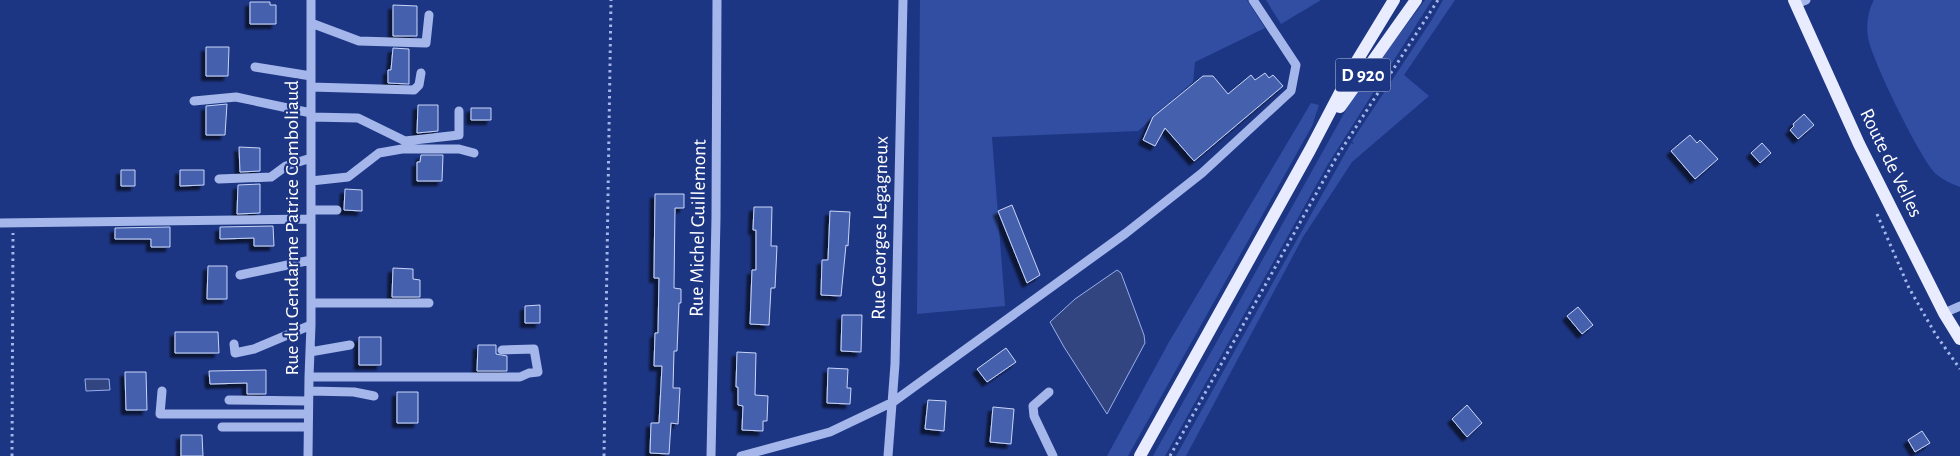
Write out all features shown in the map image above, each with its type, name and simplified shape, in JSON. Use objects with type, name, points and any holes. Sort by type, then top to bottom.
[{"type":"main road","name":"D 920","points":[[1140,456],[1310,150],[1355,64],[1394,0]]},
{"type":"main road","name":"D 920","points":[[1310,150],[1416,0]]},
{"type":"main road","name":"Route de Velles","points":[[1798,2],[1859,144],[1944,313],[1960,339]]},
{"type":"street","name":"Rue du Gendarme Patrice Comboliaud","points":[[308,456],[311,325],[311,0]]},
{"type":"street","name":"Rue Michel Guillemont","points":[[711,456],[716,218],[717,0]]},
{"type":"street","name":"Rue Georges Legagneux","points":[[888,456],[895,364],[903,0]]},
{"type":"street","points":[[741,456],[830,432],[892,402],[1126,233],[1202,173],[1291,91],[1296,65],[1253,0]]},
{"type":"street","points":[[311,23],[359,41],[426,43],[429,15]]},
{"type":"street","points":[[255,67],[311,76]]},
{"type":"street","points":[[311,87],[414,90],[419,85],[421,73]]},
{"type":"street","points":[[194,101],[236,97],[311,115],[358,118],[405,141],[459,135],[459,111]]},
{"type":"street","points":[[311,181],[348,176],[379,153],[394,150],[459,149],[474,154]]},
{"type":"street","points":[[219,179],[271,177],[286,166],[311,158]]},
{"type":"street","points":[[0,223],[311,215],[337,210]]},
{"type":"street","points":[[240,275],[311,260]]},
{"type":"street","points":[[311,303],[429,303]]},
{"type":"street","points":[[1944,313],[1960,306]]},
{"type":"street","points":[[234,344],[236,353],[254,349],[311,325]]},
{"type":"street","points":[[310,352],[350,345]]},
{"type":"street","points":[[309,377],[520,377],[538,372],[534,349],[502,350]]},
{"type":"street","points":[[162,391],[160,414],[308,414]]},
{"type":"street","points":[[309,391],[354,392],[374,396]]},
{"type":"street","points":[[1050,392],[1033,406],[1034,416],[1053,456]]},
{"type":"street","points":[[229,400],[308,401]]},
{"type":"street","points":[[222,427],[308,427]]},
{"type":"path","points":[[604,456],[611,0]]},
{"type":"path","points":[[1170,456],[1336,158],[1438,0]]},
{"type":"path","points":[[12,456],[13,223]]},
{"type":"shaded area","points":[[920,0],[1247,0],[1265,28],[1195,62],[1193,82],[1138,131],[992,137],[1005,306],[917,314]]},
{"type":"shaded area","points":[[1266,0],[1321,0],[1281,24]]},
{"type":"shaded area","points":[[1425,0],[1432,0],[1328,164],[1165,456],[1153,456],[1356,92]]},
{"type":"shaded area","points":[[1443,0],[1455,0],[1404,75],[1429,96],[1352,162],[1303,237],[1186,456],[1176,456],[1351,143],[1354,144],[1352,141]]},
{"type":"shaded area","points":[[1874,0],[1960,0],[1960,187],[1936,174],[1929,165],[1919,150],[1887,86],[1871,49],[1868,37],[1868,18]]},
{"type":"shaded area","points":[[1311,103],[1319,105],[1312,126],[1128,456],[1107,456],[1169,342]]},
{"type":"shaded area","points":[[1117,270],[1121,273],[1144,335],[1145,343],[1107,414],[1050,322],[1075,299]]},
{"type":"shaded area","points":[[85,379],[109,379],[110,390],[86,391]]},
{"type":"building","points":[[250,2],[270,2],[270,5],[276,5],[276,24],[250,24]]},
{"type":"building","points":[[393,5],[417,6],[417,36],[393,36]]},
{"type":"building","points":[[206,47],[229,47],[228,76],[206,76]]},
{"type":"building","points":[[393,48],[409,49],[409,84],[388,83],[388,70],[391,70]]},
{"type":"building","points":[[1265,73],[1269,78],[1273,75],[1283,86],[1194,161],[1165,128],[1155,146],[1143,140],[1153,117],[1203,76],[1213,76],[1228,94],[1251,75],[1255,80]]},
{"type":"building","points":[[227,104],[225,135],[206,135],[206,106]]},
{"type":"building","points":[[418,105],[438,105],[438,131],[417,133]]},
{"type":"building","points":[[471,108],[491,108],[491,120],[471,120]]},
{"type":"building","points":[[1804,114],[1814,125],[1798,139],[1790,130],[1794,126],[1793,124]]},
{"type":"building","points":[[1690,135],[1697,143],[1700,140],[1718,159],[1695,179],[1671,151]]},
{"type":"building","points":[[1762,143],[1771,153],[1760,163],[1751,153]]},
{"type":"building","points":[[239,147],[260,148],[260,171],[240,172]]},
{"type":"building","points":[[421,155],[443,155],[442,181],[417,181],[417,162],[420,162]]},
{"type":"building","points":[[121,170],[135,170],[135,186],[121,186]]},
{"type":"building","points":[[180,170],[204,170],[204,185],[180,186]]},
{"type":"building","points":[[260,184],[260,213],[237,214],[238,185]]},
{"type":"building","points":[[345,189],[362,190],[362,211],[344,210]]},
{"type":"building","points":[[655,194],[684,194],[684,208],[675,208],[674,288],[681,289],[681,303],[679,303],[677,351],[674,351],[673,388],[680,388],[678,424],[671,423],[669,454],[650,453],[651,423],[659,423],[662,366],[654,366],[655,333],[658,333],[659,278],[654,278]]},
{"type":"building","points":[[1012,205],[1040,275],[1027,283],[998,211]]},
{"type":"building","points":[[754,207],[772,207],[771,246],[777,246],[775,288],[771,288],[769,325],[750,324],[752,270],[756,270],[756,230],[753,230]]},
{"type":"building","points":[[830,211],[850,212],[848,246],[846,245],[841,296],[821,295],[822,260],[828,260]]},
{"type":"building","points":[[273,226],[274,246],[254,246],[254,238],[220,239],[220,227]]},
{"type":"building","points":[[170,227],[170,247],[151,247],[151,239],[115,239],[115,228]]},
{"type":"building","points":[[208,266],[227,266],[227,299],[207,299]]},
{"type":"building","points":[[393,268],[413,269],[413,279],[420,280],[420,297],[392,297]]},
{"type":"building","points":[[540,305],[540,323],[525,323],[525,306]]},
{"type":"building","points":[[1578,307],[1593,325],[1582,334],[1567,316]]},
{"type":"building","points":[[842,315],[862,315],[861,352],[841,351]]},
{"type":"building","points":[[175,332],[218,332],[219,353],[175,353]]},
{"type":"building","points":[[359,337],[381,337],[381,365],[359,365]]},
{"type":"building","points":[[478,345],[496,345],[496,354],[507,356],[507,371],[477,371]]},
{"type":"building","points":[[1006,348],[1016,362],[987,382],[977,369]]},
{"type":"building","points":[[737,352],[756,353],[755,395],[768,396],[767,421],[763,421],[763,431],[742,430],[743,406],[738,405],[738,387],[736,387]]},
{"type":"building","points":[[828,368],[848,369],[847,388],[851,388],[850,404],[827,403]]},
{"type":"building","points":[[266,370],[266,394],[247,394],[247,383],[210,384],[209,371]]},
{"type":"building","points":[[125,372],[146,372],[147,410],[126,410]]},
{"type":"building","points":[[397,392],[418,392],[418,423],[397,423]]},
{"type":"building","points":[[928,400],[946,401],[944,431],[925,429]]},
{"type":"building","points":[[1467,405],[1482,423],[1467,437],[1452,419]]},
{"type":"building","points":[[993,407],[1014,409],[1011,444],[990,442]]},
{"type":"building","points":[[1922,431],[1930,443],[1915,452],[1908,440]]},
{"type":"building","points":[[181,435],[202,435],[203,456],[181,456]]}]
